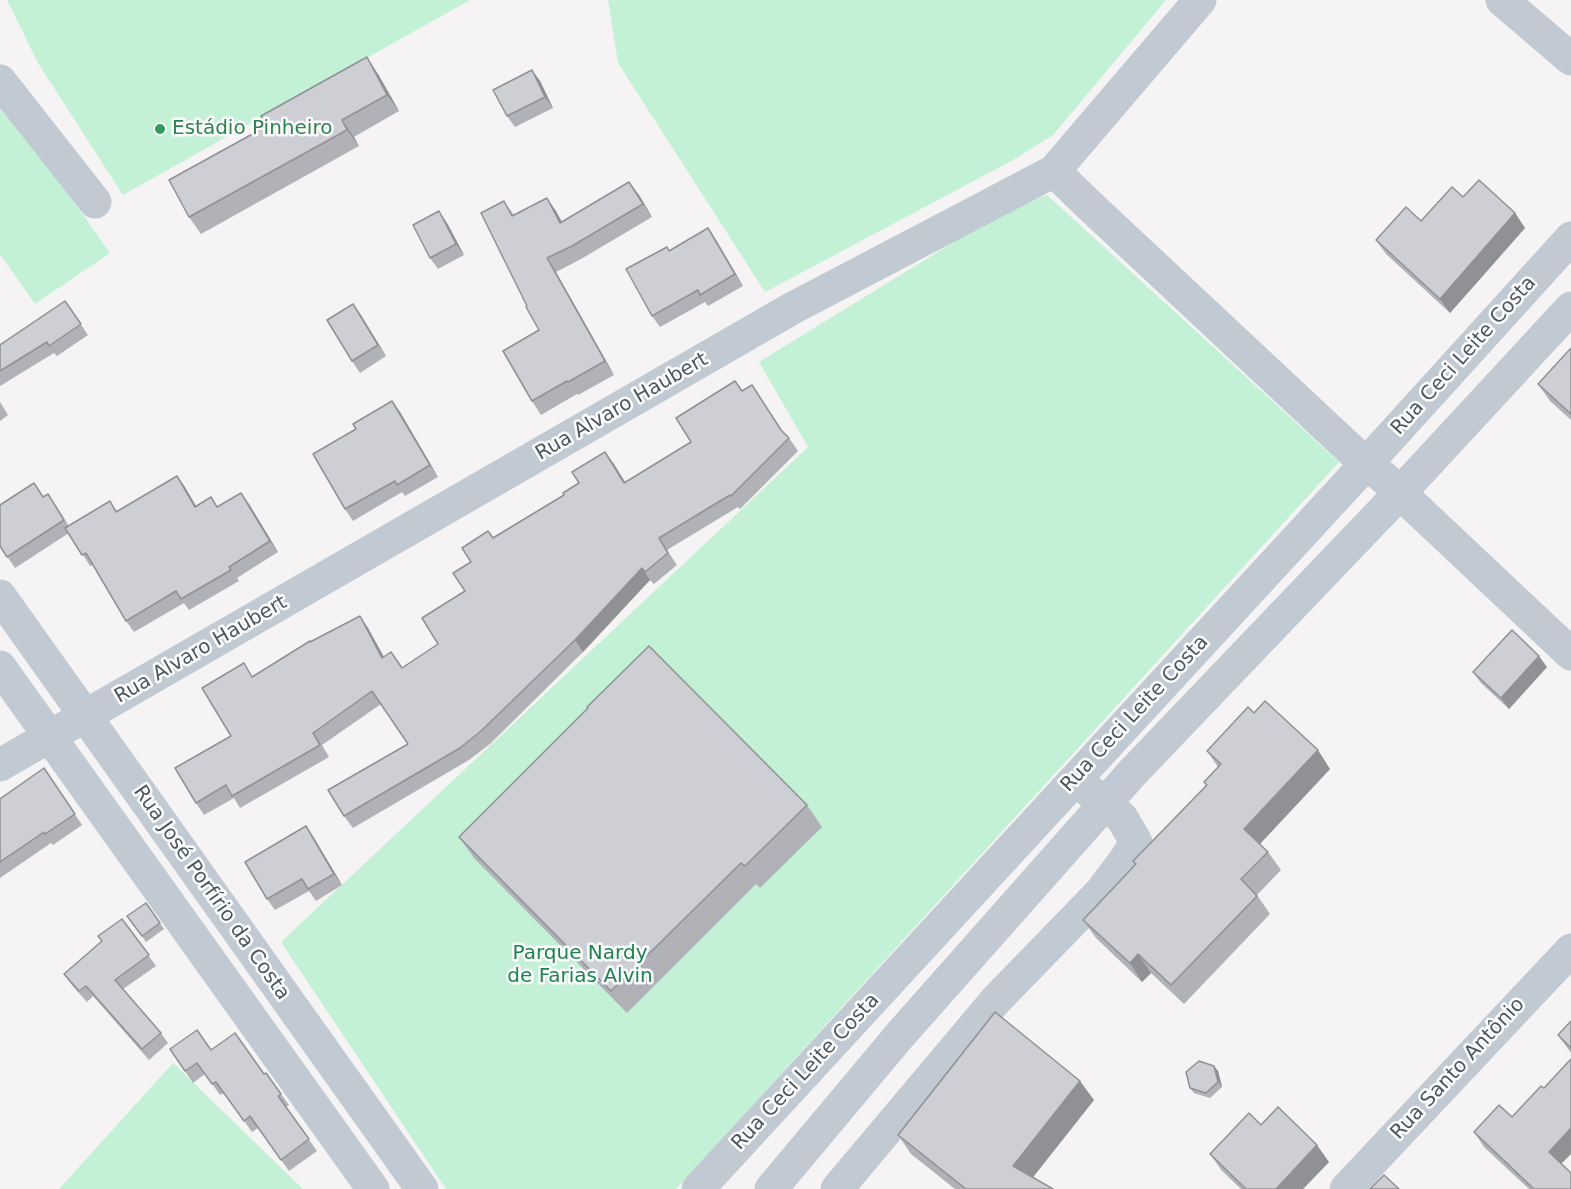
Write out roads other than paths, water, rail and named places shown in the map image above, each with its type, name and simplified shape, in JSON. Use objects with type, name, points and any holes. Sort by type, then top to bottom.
[{"type":"street","name":"Rua Alvaro Haubert","points":[[0,765],[792,309],[1054,171],[1200,0]]},
{"type":"street","points":[[1502,0],[1571,58]]},
{"type":"street","points":[[0,81],[95,202]]},
{"type":"street","points":[[1054,171],[1571,654]]},
{"type":"street","name":"Rua Ceci Leite Costa","points":[[698,1189],[1366,464],[1571,238]]},
{"type":"street","name":"Rua Ceci Leite Costa","points":[[771,1189],[900,1035],[1104,804],[1400,494],[1571,308]]},
{"type":"street","name":"Rua José Porfírio da Costa","points":[[0,596],[422,1189]]},
{"type":"street","name":"Rua José Porfírio da Costa","points":[[0,667],[373,1189]]},
{"type":"street","points":[[1075,779],[1104,804]]},
{"type":"street","name":"Rua Ceci Leite Costa","points":[[837,1189],[996,1000],[1101,892],[1125,860],[1136,842],[1122,818],[1104,804]]},
{"type":"street","name":"Rua Santo Antônio","points":[[1346,1189],[1571,950]]},
{"type":"place","name":"Estádio Pinheiro","points":[[160,129]]},
{"type":"park label","name":"Parque Nardy de Farias Alvin","points":[[580,966]]}]
